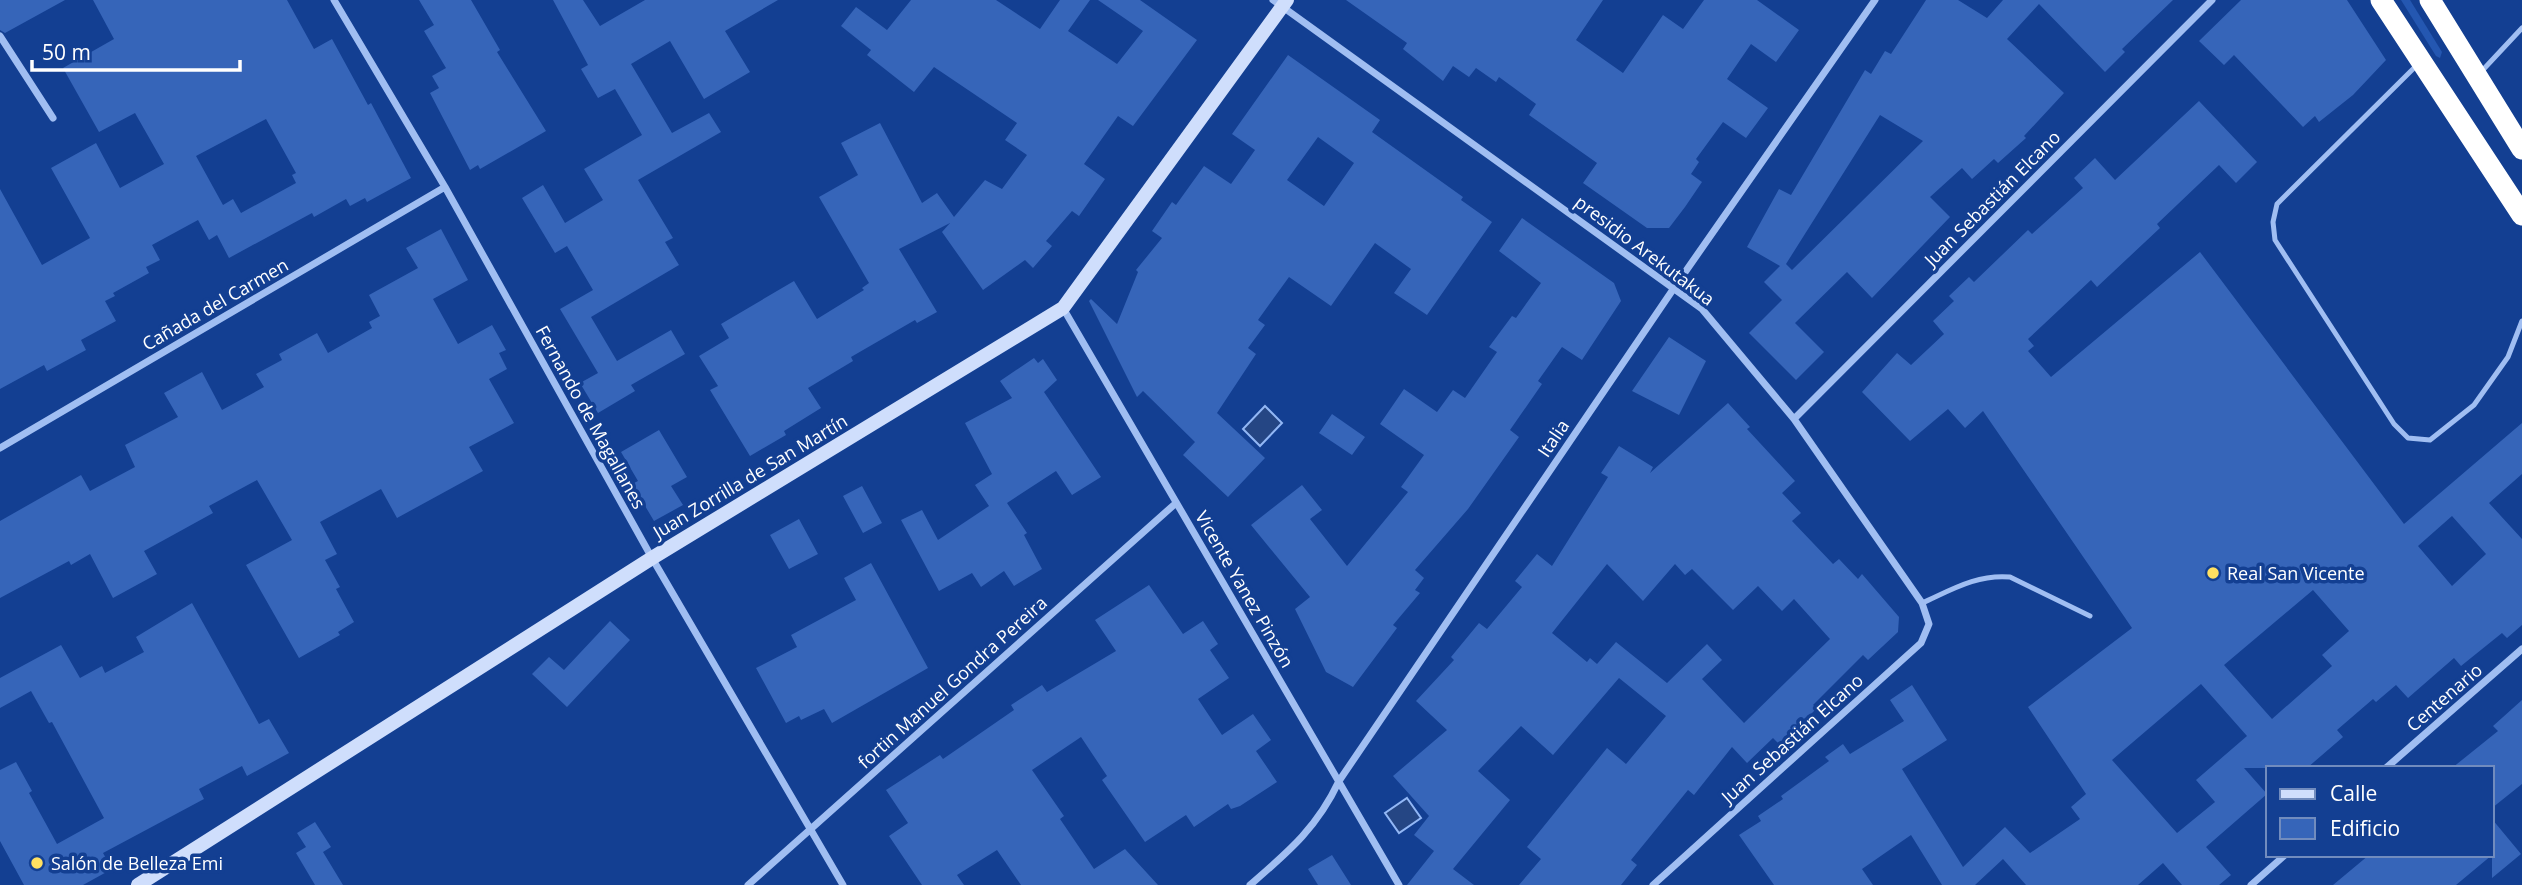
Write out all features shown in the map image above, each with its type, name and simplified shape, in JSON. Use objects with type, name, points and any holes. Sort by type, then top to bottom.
[{"type":"highway","points":[[2381,0],[2522,215]]},
{"type":"highway","points":[[2430,0],[2519,136]]},
{"type":"street","name":"Fernando de Magallanes","points":[[334,0],[445,187],[652,558],[809,831],[843,885]]},
{"type":"street","name":"Italia","points":[[1250,885],[1302,840],[1326,807],[1339,781],[1674,288],[1875,0]]},
{"type":"street","name":"Juan Sebastián Elcano","points":[[1794,419],[2212,0]]},
{"type":"street","name":"presidio Arekutakua","points":[[1280,2],[1702,309],[1794,419],[1922,603]]},
{"type":"street","name":"Juan Zorrilla de San Martín","points":[[138,885],[652,558],[1063,309],[1280,2]]},
{"type":"street","points":[[0,36],[52,118]]},
{"type":"street","name":"Cañada del Carmen","points":[[0,448],[445,187]]},
{"type":"street","name":"Vicente Yanez Pinzón","points":[[1063,309],[1399,885]]},
{"type":"street","name":"fortin Manuel Gondra Pereira","points":[[748,885],[1176,503]]},
{"type":"street","name":"Juan Sebastián Elcano","points":[[1653,885],[1921,643],[1928,624],[1922,603]]},
{"type":"street","name":"Centenario","points":[[2388,766],[2522,649]]},
{"type":"street","points":[[2251,885],[2283,857]]},
{"type":"lane","points":[[2478,75],[2522,28]]},
{"type":"lane","points":[[2420,63],[2277,204],[2273,222],[2276,240],[2394,424],[2408,438],[2430,440],[2474,405],[2508,357],[2522,321]]},
{"type":"lane","points":[[1922,603],[1979,578],[2010,577],[2090,616]]},
{"type":"shaded area","points":[[2401,0],[2410,0],[2442,52],[2440,58],[2436,56]]},
{"type":"shaded area","points":[[1265,406],[1282,423],[1260,446],[1243,429]]},
{"type":"shaded area","points":[[1407,798],[1421,818],[1399,833],[1385,813]]},
{"type":"building","points":[[0,0],[65,0],[5,33],[0,30]]},
{"type":"building","points":[[93,0],[287,0],[314,49],[332,39],[368,105],[371,103],[411,178],[367,202],[365,198],[350,206],[346,199],[314,217],[312,213],[229,258],[217,235],[209,240],[198,220],[152,245],[160,260],[146,267],[149,273],[113,293],[115,296],[105,301],[116,321],[81,340],[86,350],[47,371],[44,365],[0,389],[0,189],[42,265],[90,238],[51,168],[96,143],[120,188],[164,164],[135,113],[99,132],[63,68],[114,39]],"holes":[[[266,119],[296,173],[292,175],[296,183],[241,213],[233,199],[223,205],[196,156]]]},
{"type":"building","points":[[419,0],[471,0],[500,50],[497,52],[546,131],[480,169],[478,165],[470,170],[430,93],[439,88],[432,76],[446,68],[424,31],[434,25]]},
{"type":"building","points":[[553,0],[583,0],[600,26],[645,0],[778,0],[725,31],[750,72],[704,99],[670,41],[631,64],[672,133],[709,113],[721,132],[638,180],[673,238],[665,242],[679,265],[591,317],[617,361],[671,330],[685,354],[631,385],[635,391],[598,413],[580,383],[598,373],[560,309],[593,290],[567,246],[555,253],[522,198],[543,185],[565,223],[603,200],[584,169],[642,135],[615,89],[598,98],[581,69],[588,65]]},
{"type":"building","points":[[911,0],[996,0],[1040,29],[1060,0],[1090,0],[1068,31],[1117,64],[1143,31],[1098,0],[1140,0],[1197,40],[1133,126],[1118,116],[1084,164],[1105,179],[1079,216],[1072,211],[1046,241],[1052,246],[1033,268],[1025,260],[983,290],[942,232],[950,223],[899,249],[937,312],[917,323],[915,320],[851,357],[853,361],[808,388],[821,408],[784,431],[786,435],[750,456],[710,390],[718,386],[699,356],[729,338],[721,324],[794,281],[817,319],[864,290],[862,288],[869,283],[819,197],[858,175],[841,143],[880,123],[922,203],[937,193],[954,217],[985,180],[1002,189],[1027,155],[1005,140],[1017,123],[934,67],[914,92],[867,55],[871,50],[841,26],[856,7],[887,30]]},
{"type":"building","points":[[1346,0],[1603,0],[1576,40],[1623,73],[1663,15],[1683,29],[1704,0],[1757,0],[1799,30],[1776,62],[1751,44],[1727,79],[1768,108],[1746,138],[1723,122],[1696,159],[1699,162],[1691,174],[1702,182],[1685,207],[1669,228],[1647,228],[1583,183],[1597,163],[1529,115],[1536,104],[1499,77],[1496,82],[1476,68],[1469,77],[1453,66],[1443,81],[1403,49],[1407,43]]},
{"type":"building","points":[[1926,0],[1958,0],[1987,18],[2003,0],[2173,0],[2122,49],[2125,52],[2105,72],[2039,4],[2007,39],[2064,93],[2024,136],[2026,138],[1998,163],[1994,159],[1972,179],[1962,168],[1930,197],[1950,217],[1872,298],[1847,272],[1795,323],[1824,352],[1796,380],[1749,333],[1782,300],[1764,282],[1780,266],[1747,247],[1779,189],[1791,195],[1865,70],[1871,74],[1885,51],[1891,54]],"holes":[[[1880,115],[1923,141],[1792,270],[1786,264]]]},
{"type":"building","points":[[2241,0],[2347,0],[2386,60],[2353,95],[2319,122],[2315,116],[2303,127],[2234,55],[2224,65],[2199,41]]},
{"type":"building","points":[[1288,55],[1380,120],[1372,132],[1463,197],[1461,200],[1492,222],[1427,315],[1394,293],[1411,269],[1375,243],[1331,306],[1289,277],[1258,320],[1265,325],[1248,348],[1256,354],[1217,413],[1265,458],[1228,497],[1183,455],[1195,442],[1143,391],[1137,397],[1089,301],[1091,299],[1117,324],[1138,272],[1136,270],[1162,238],[1152,231],[1172,202],[1176,205],[1204,166],[1231,184],[1255,150],[1232,134]],"holes":[[[1318,137],[1354,163],[1324,206],[1287,180]]]},
{"type":"building","points":[[2199,101],[2257,162],[2236,183],[2219,165],[2157,224],[2160,228],[2097,287],[2091,280],[2028,339],[2034,346],[2028,351],[2051,377],[2200,252],[2404,524],[2522,423],[2522,474],[2489,503],[2522,539],[2522,625],[2507,638],[2502,633],[2461,666],[2454,658],[2408,698],[2396,685],[2376,702],[2373,699],[2337,730],[2343,737],[2309,766],[2244,768],[2266,795],[2206,847],[2231,875],[2219,885],[2182,885],[2163,863],[2138,885],[2026,885],[2003,859],[1975,885],[1942,885],[1911,835],[1862,869],[1873,885],[1774,885],[1739,835],[1761,821],[1758,816],[1829,761],[1825,757],[1843,744],[1850,754],[1904,721],[1890,700],[1912,685],[1947,740],[1902,769],[1963,867],[2005,827],[2030,853],[2080,819],[2071,807],[2086,794],[2028,707],[2132,628],[1983,411],[1965,428],[1948,409],[1910,441],[1862,392],[1897,353],[1911,365],[1944,334],[1933,321],[1954,301],[1949,296],[1969,277],[1974,282],[2028,230],[2032,234],[2083,188],[2074,178],[2095,158],[2115,180]],"holes":[[[2452,516],[2486,554],[2452,586],[2418,546]],[[2313,590],[2349,631],[2322,655],[2332,666],[2272,719],[2224,665]],[[2201,684],[2247,736],[2196,780],[2215,802],[2177,833],[2112,760]]]},
{"type":"building","points":[[1522,218],[1614,283],[1621,301],[1582,360],[1562,347],[1538,381],[1542,384],[1510,430],[1519,437],[1468,509],[1415,570],[1424,578],[1415,590],[1420,593],[1393,625],[1397,628],[1353,687],[1326,672],[1295,609],[1310,597],[1251,525],[1302,485],[1322,510],[1310,519],[1347,566],[1408,492],[1401,487],[1424,455],[1380,424],[1404,389],[1437,412],[1453,390],[1465,398],[1497,352],[1489,347],[1512,316],[1516,318],[1541,283],[1499,251]]},
{"type":"building","points":[[441,229],[468,280],[433,299],[458,344],[492,325],[506,350],[499,353],[507,369],[489,379],[514,423],[469,447],[483,471],[397,518],[381,489],[320,522],[337,554],[325,560],[340,587],[336,589],[354,622],[338,632],[340,635],[299,658],[246,565],[292,540],[257,480],[209,506],[213,513],[144,551],[157,574],[113,598],[90,554],[71,565],[69,561],[0,598],[0,521],[81,475],[90,491],[135,467],[125,445],[178,417],[164,393],[202,372],[222,410],[264,387],[256,374],[282,360],[279,354],[317,333],[328,353],[372,328],[369,322],[380,316],[369,295],[418,268],[406,248]]},
{"type":"building","points":[[1669,337],[1706,361],[1679,415],[1632,391]]},
{"type":"building","points":[[1034,358],[1038,363],[1043,359],[1057,380],[1044,392],[1101,477],[1072,495],[1056,471],[1007,503],[1027,533],[1024,535],[1042,569],[1014,586],[1004,571],[981,587],[972,573],[939,591],[901,520],[922,510],[938,540],[989,506],[975,485],[992,474],[965,423],[1012,398],[1000,381]]},
{"type":"building","points":[[1728,403],[1750,427],[1747,429],[1795,481],[1782,493],[1801,513],[1792,521],[1833,564],[1839,559],[1858,579],[1862,574],[1899,617],[1898,632],[1868,660],[1863,655],[1813,705],[1817,708],[1780,745],[1773,738],[1747,763],[1732,747],[1694,795],[1688,790],[1631,860],[1637,865],[1621,885],[1519,885],[1541,859],[1527,847],[1607,748],[1626,764],[1666,716],[1619,678],[1553,755],[1521,726],[1478,771],[1510,800],[1453,869],[1474,885],[1407,885],[1434,851],[1414,835],[1429,816],[1393,776],[1447,730],[1416,701],[1454,660],[1451,657],[1479,623],[1487,629],[1522,587],[1515,581],[1537,554],[1552,566],[1608,477],[1601,473],[1619,446],[1653,467],[1650,473]],"holes":[[[1607,564],[1643,601],[1675,564],[1685,575],[1692,569],[1733,610],[1758,586],[1782,611],[1794,599],[1830,639],[1744,723],[1702,679],[1722,660],[1707,644],[1667,683],[1616,642],[1597,664],[1590,658],[1587,662],[1552,633]]]},
{"type":"building","points":[[1332,414],[1365,437],[1352,455],[1319,433]]},
{"type":"building","points":[[659,430],[687,477],[671,486],[683,505],[654,521],[632,484],[638,481],[621,452]]},
{"type":"building","points":[[862,486],[882,523],[863,533],[843,496]]},
{"type":"building","points":[[799,519],[818,554],[789,569],[770,535]]},
{"type":"building","points":[[871,563],[928,668],[832,723],[824,709],[801,720],[799,716],[786,723],[756,668],[797,647],[791,635],[856,600],[844,578]]},
{"type":"building","points":[[1149,585],[1183,634],[1203,621],[1218,644],[1210,650],[1229,678],[1198,699],[1222,735],[1253,714],[1271,740],[1256,751],[1277,782],[1240,806],[1231,809],[1228,804],[1194,827],[1186,815],[1145,842],[1102,780],[1107,776],[1081,737],[1032,770],[1064,816],[1060,819],[1094,869],[1125,849],[1158,885],[1021,885],[997,850],[957,875],[964,885],[922,885],[889,836],[908,823],[886,790],[940,755],[943,759],[1014,710],[1011,705],[1042,685],[1047,692],[1116,651],[1095,620]]},
{"type":"building","points":[[192,603],[259,724],[269,719],[289,753],[247,776],[242,766],[199,789],[204,799],[103,853],[112,869],[83,885],[24,885],[0,841],[0,770],[16,762],[32,791],[29,793],[57,844],[104,818],[52,722],[49,723],[31,691],[0,708],[0,678],[61,645],[80,678],[102,666],[105,673],[144,652],[136,637]]},
{"type":"building","points":[[610,621],[630,640],[567,707],[532,674],[549,657],[564,670]]},
{"type":"building","points":[[2522,700],[2522,784],[2494,806],[2494,766],[2454,766],[2498,731],[2493,726]]},
{"type":"building","points":[[2494,821],[2521,854],[2492,878],[2494,857]]},
{"type":"building","points":[[315,822],[331,847],[323,852],[343,885],[315,885],[296,853],[306,847],[297,833]]},
{"type":"building","points":[[1332,855],[1351,885],[1318,885],[1308,869]]},
{"type":"building","points":[[2367,857],[2490,857],[2456,885],[2333,885]]},
{"type":"place","name":"Real San Vicente","points":[[2213,573]]},
{"type":"place","name":"Salón de Belleza Emi","points":[[37,863]]}]
